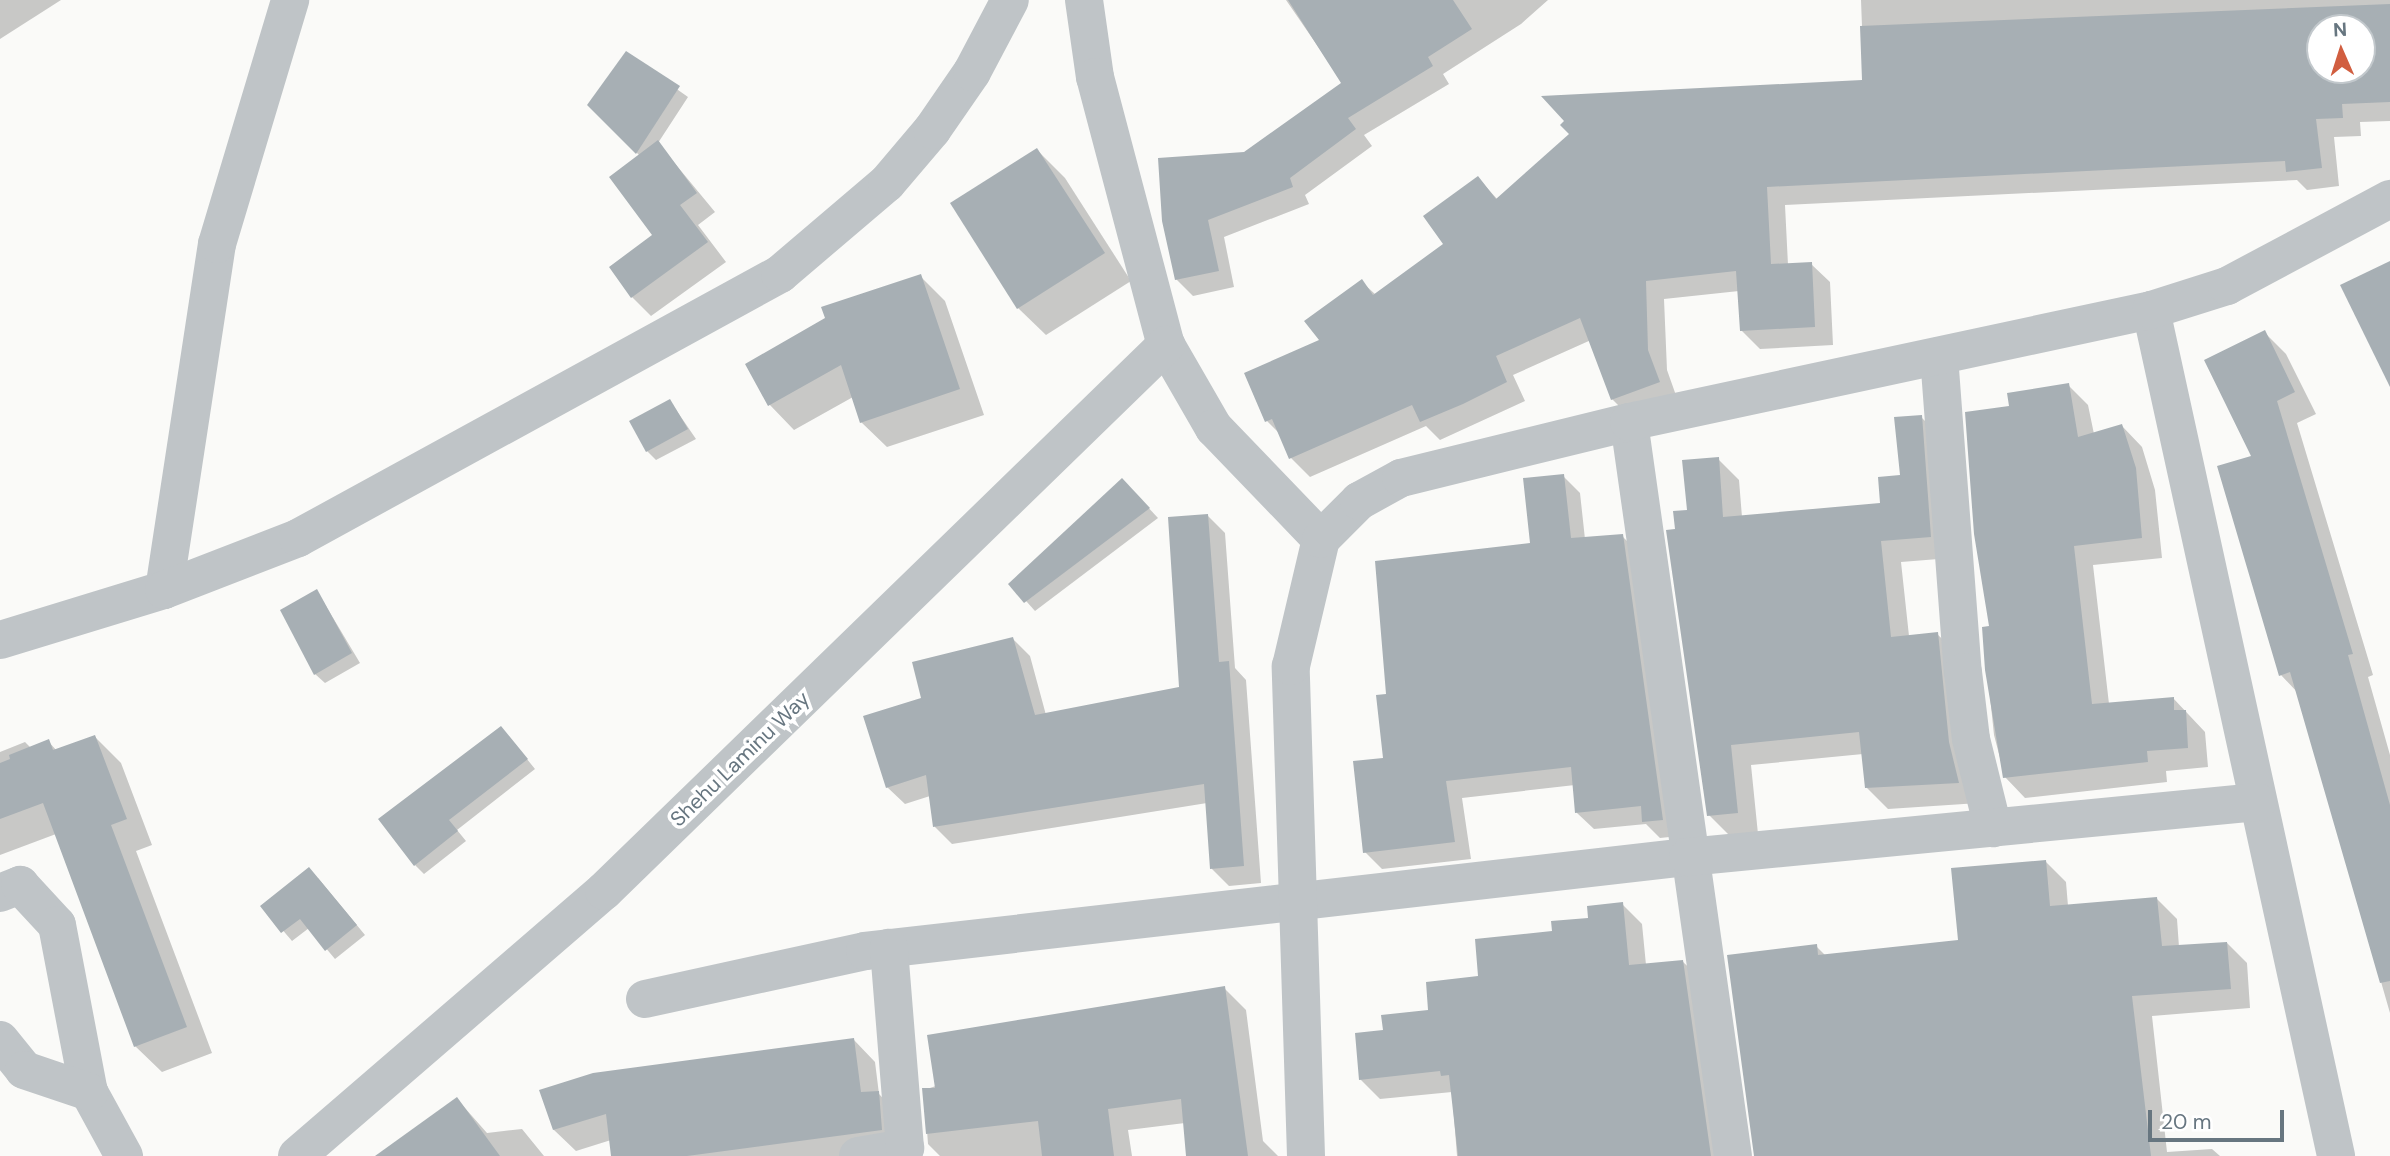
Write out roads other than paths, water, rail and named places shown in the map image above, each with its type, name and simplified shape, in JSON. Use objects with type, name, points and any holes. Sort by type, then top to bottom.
[{"type":"street","points":[[164,590],[217,244],[290,0]]},
{"type":"street","points":[[0,640],[164,590],[298,538],[780,274],[878,191],[932,130],[972,72],[1010,0]]},
{"type":"street","points":[[1084,0],[1095,76],[1166,345],[1213,428],[1321,539]]},
{"type":"street","points":[[1306,1156],[1291,666],[1321,539],[1359,501],[1401,478],[1629,422],[2151,310],[2227,286],[2390,199]]},
{"type":"street","points":[[2151,310],[2336,1156]]},
{"type":"street","name":"Shehu Laminu Way","points":[[297,1156],[604,891],[1166,345]]},
{"type":"street","points":[[1939,356],[1963,672],[1971,739],[1993,828]]},
{"type":"street","points":[[1629,422],[1688,857],[1733,1156]]},
{"type":"street","points":[[645,999],[889,948],[1688,857],[2257,802]]},
{"type":"street","points":[[0,893],[20,885],[57,925],[89,1092],[124,1156]]},
{"type":"street","points":[[858,1156],[905,1148],[889,948]]},
{"type":"street","points":[[0,1040],[24,1070],[89,1092]]}]
